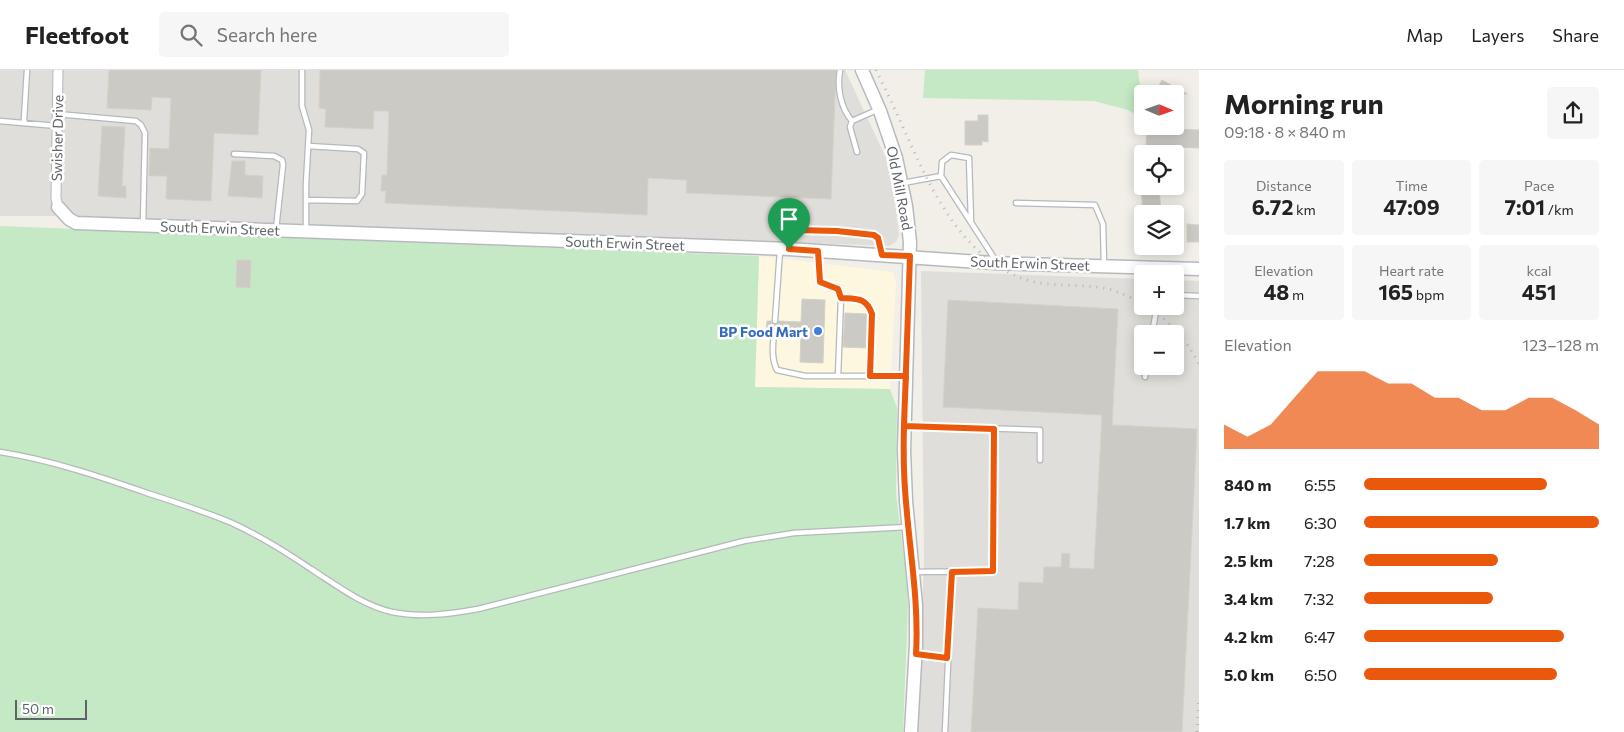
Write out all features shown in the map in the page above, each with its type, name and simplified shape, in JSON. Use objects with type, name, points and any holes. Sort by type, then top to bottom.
[{"type":"street","name":"Swisher Drive","points":[[58,70],[56,198],[58,207]]},
{"type":"street","name":"Old Mill Road","points":[[862,70],[894,150],[909,228],[910,256],[904,476],[916,605],[916,654],[912,732]]},
{"type":"street","name":"South Erwin Street","points":[[58,207],[69,219],[76,223],[784,249],[998,263],[1134,269]]},
{"type":"street","name":"South Erwin Street","points":[[1184,270],[1199,269]]},
{"type":"lane","points":[[25,123],[27,70]]},
{"type":"lane","points":[[302,70],[302,106],[309,130],[306,232]]},
{"type":"lane","points":[[840,70],[839,94],[846,112],[852,121]]},
{"type":"lane","points":[[857,152],[850,127],[852,121],[879,109]]},
{"type":"lane","points":[[57,114],[136,121],[141,125],[145,134],[142,226]]},
{"type":"lane","points":[[0,121],[57,126]]},
{"type":"lane","points":[[306,200],[357,201],[362,194],[364,153],[358,148],[308,146]]},
{"type":"lane","points":[[234,154],[274,156],[282,160],[284,165],[275,230]]},
{"type":"lane","points":[[971,223],[968,158],[951,155],[942,162],[941,176],[971,223],[998,263]]},
{"type":"lane","points":[[902,184],[941,176]]},
{"type":"lane","points":[[1016,203],[1095,205],[1102,224],[1104,266]]},
{"type":"lane","points":[[775,321],[784,249],[791,233],[795,230],[837,231],[874,235],[878,238],[882,255]]},
{"type":"lane","points":[[818,251],[820,282],[838,289],[841,298],[838,376]]},
{"type":"lane","points":[[1184,295],[1199,296]]},
{"type":"lane","points":[[841,298],[858,299],[865,302],[872,314],[870,376]]},
{"type":"lane","points":[[774,332],[772,349],[777,370],[805,376],[906,376]]},
{"type":"lane","points":[[904,426],[1040,430],[1040,460]]},
{"type":"lane","points":[[913,572],[993,571],[994,429]]},
{"type":"lane","points":[[0,452],[45,461],[101,477],[232,523],[283,550],[372,606],[411,615],[444,615],[478,610],[744,541],[794,533],[908,527]]},
{"type":"lane","points":[[944,732],[952,572]]},
{"type":"lane","points":[[916,654],[947,658]]},
{"type":"shaded area","points":[[0,70],[845,70],[886,158],[895,200],[899,235],[896,242],[889,246],[79,216],[0,216]]},
{"type":"shaded area","points":[[759,256],[893,272],[896,284],[890,389],[755,387]]},
{"type":"shaded area","points":[[921,271],[1134,279],[1134,315],[1184,315],[1184,280],[1199,281],[1199,732],[918,732],[924,559]]},
{"type":"green space","points":[[925,70],[1138,70],[1140,85],[1134,85],[1134,113],[1094,101],[923,98]]},
{"type":"green space","points":[[0,226],[759,256],[755,387],[890,389],[897,408],[896,494],[908,605],[903,732],[0,732]]},
{"type":"building","points":[[109,70],[261,70],[258,135],[214,133],[211,201],[166,199],[167,176],[149,176],[150,148],[169,149],[171,98],[152,97],[151,110],[107,108]]},
{"type":"building","points":[[320,70],[836,70],[831,199],[686,193],[687,180],[648,178],[647,215],[385,203],[386,191],[381,191],[382,175],[387,175],[389,111],[374,111],[373,129],[325,127],[326,109],[319,108]]},
{"type":"building","points":[[1162,80],[1171,85],[1160,85]]},
{"type":"building","points":[[978,115],[988,115],[988,142],[982,141],[982,145],[965,145],[965,121],[978,121]]},
{"type":"building","points":[[102,126],[125,127],[122,186],[126,186],[126,198],[98,196]]},
{"type":"building","points":[[1184,129],[1199,130],[1199,148],[1184,147],[1184,145],[1146,145],[1147,135],[1184,135]]},
{"type":"building","points":[[232,161],[245,161],[245,175],[263,176],[262,198],[228,196]]},
{"type":"building","points":[[1142,195],[1160,195],[1160,205],[1142,205]]},
{"type":"building","points":[[1187,224],[1199,225],[1199,242],[1187,242]]},
{"type":"building","points":[[237,260],[251,260],[250,288],[236,287]]},
{"type":"building","points":[[802,299],[825,300],[823,363],[800,362],[801,333],[778,332],[774,328],[770,332],[766,331],[767,321],[771,321],[775,325],[779,321],[801,322]]},
{"type":"building","points":[[948,300],[1118,309],[1112,425],[1197,429],[1182,732],[971,732],[978,608],[1018,610],[1019,582],[1043,583],[1044,567],[1061,567],[1062,553],[1070,554],[1069,568],[1094,569],[1102,415],[943,407]]},
{"type":"building","points":[[845,313],[867,314],[866,348],[843,347]]},
{"type":"railway","points":[[876,70],[941,204],[968,241],[984,256],[1003,269],[1033,282],[1108,289],[1134,299]]},
{"type":"railway","points":[[1159,315],[1177,332],[1199,364]]},
{"type":"railway","points":[[1197,732],[1199,698]]},
{"type":"place","name":"BP Food Mart","points":[[818,331]]},
{"type":"route","points":[[789,249],[791,233],[795,230],[837,231],[874,235],[878,238],[882,255],[910,256],[909,286],[904,426],[994,429],[993,571],[952,572],[947,658],[916,654],[916,605],[904,476],[904,426],[906,376],[870,376],[872,314],[869,307],[865,302],[858,299],[841,298],[838,289],[820,282],[818,251],[789,249]]}]
